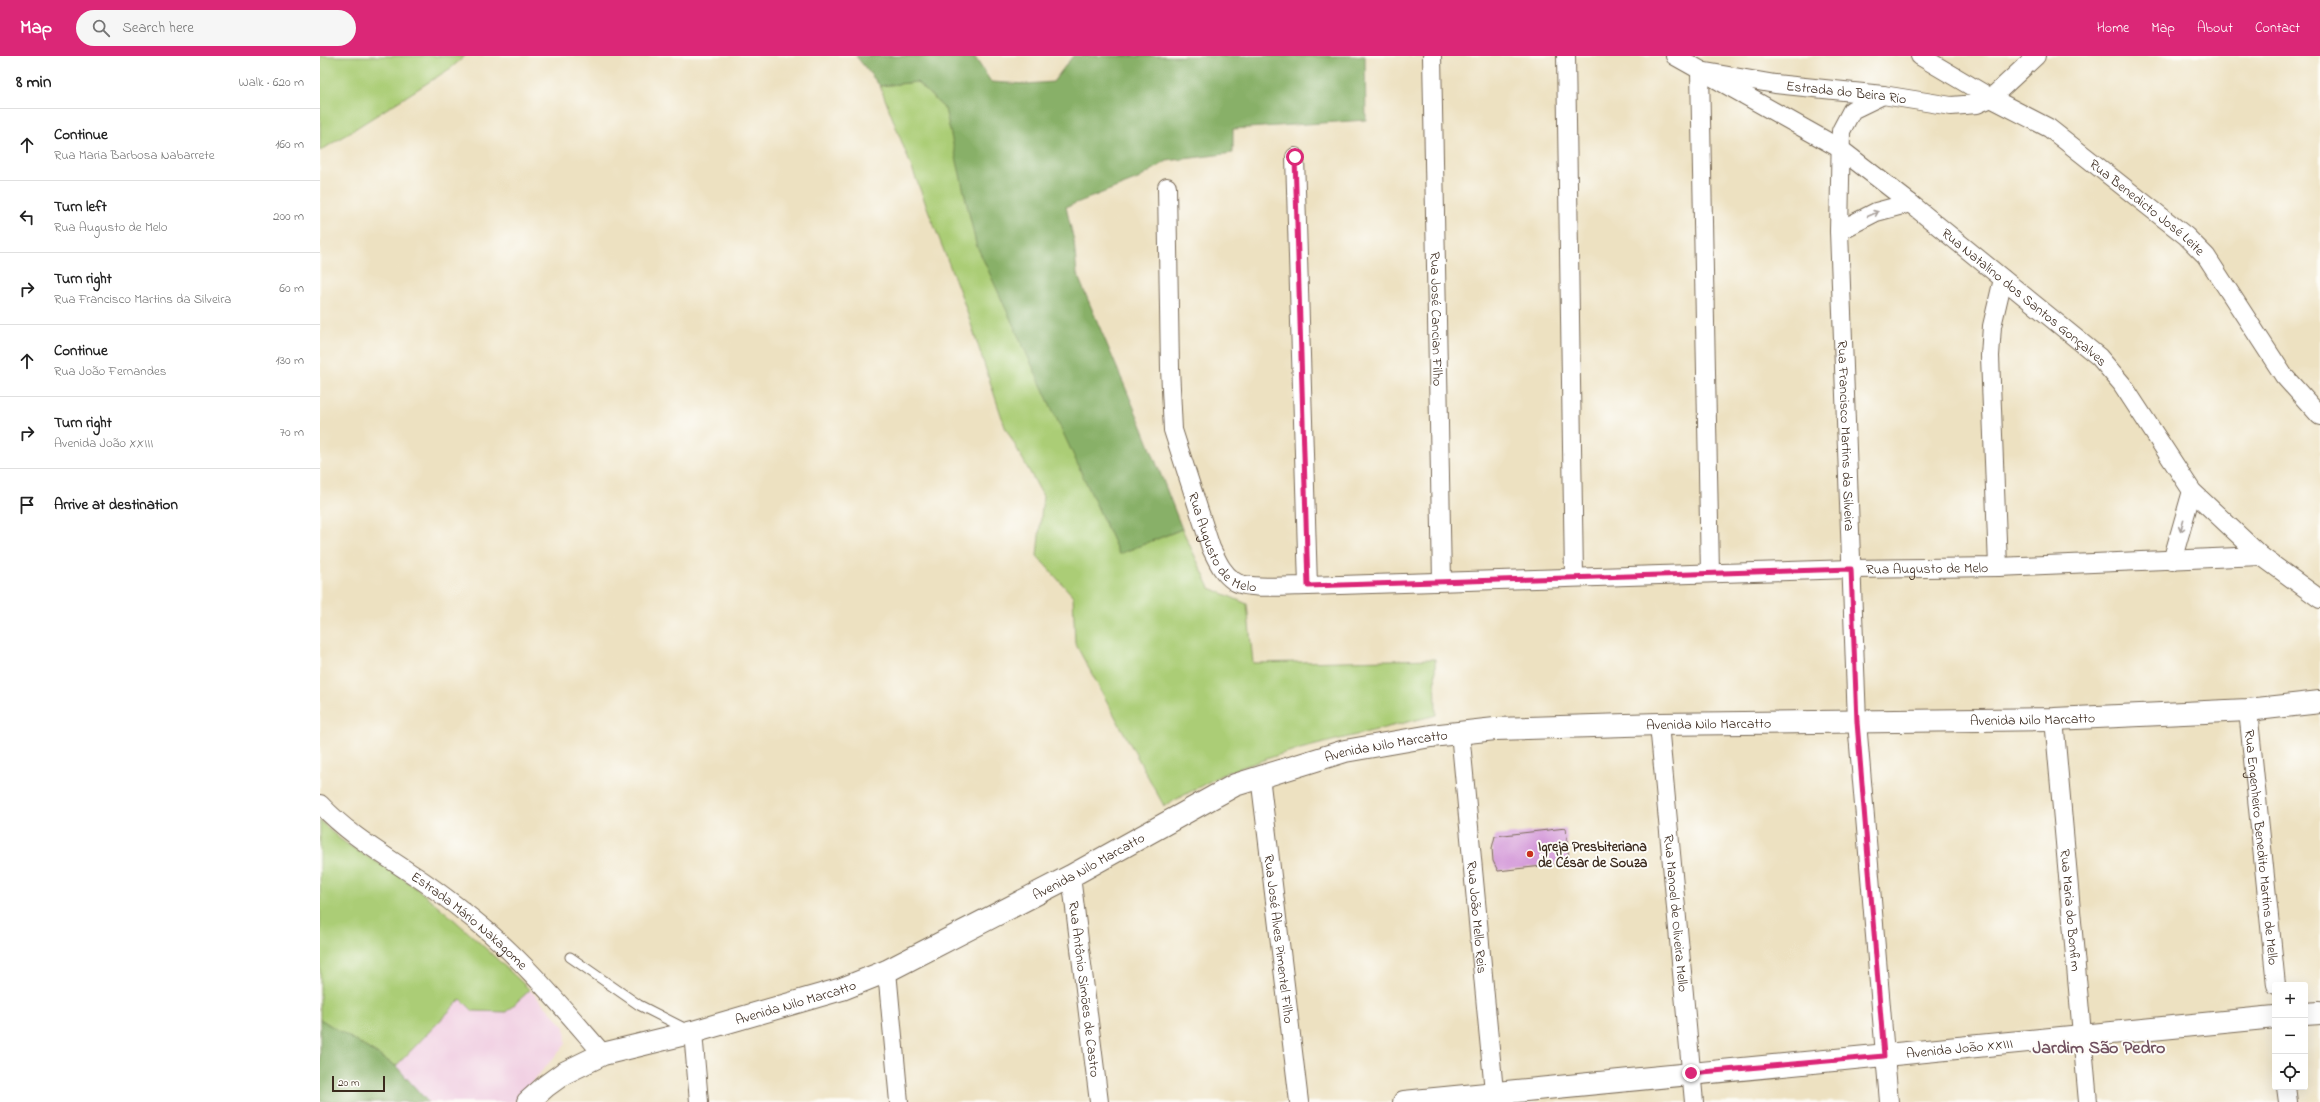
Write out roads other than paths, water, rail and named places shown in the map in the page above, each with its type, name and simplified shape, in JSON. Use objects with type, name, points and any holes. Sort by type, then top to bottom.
[{"type":"street","name":"Rua José Cancian Filho","points":[[1432,56],[1442,581]]},
{"type":"street","points":[[1566,56],[1574,577]]},
{"type":"street","name":"Rua Natalino dos Santos Gonçalves","points":[[1675,56],[1839,148],[1910,202],[2099,357],[2122,384],[2192,490],[2261,556],[2320,599]]},
{"type":"street","name":"Rua Benedicto José Leite","points":[[1920,56],[1991,98],[2049,128],[2186,236],[2206,256],[2284,376],[2320,416]]},
{"type":"street","points":[[1991,98],[2036,56]]},
{"type":"street","points":[[1700,71],[1710,573]]},
{"type":"street","name":"Estrada do Beira Rio","points":[[1700,71],[1775,84],[1883,95],[1951,106],[1977,104],[1991,98]]},
{"type":"street","points":[[1838,91],[1852,110],[1883,95]]},
{"type":"street","name":"Rua Francisco Martins da Silveira","points":[[1852,110],[1841,131],[1839,148],[1839,231],[1851,569],[1857,722],[1889,1102]]},
{"type":"street","points":[[1295,157],[1308,586]]},
{"type":"street","name":"Rua Augusto de Melo","points":[[1167,187],[1170,368],[1173,430],[1211,548],[1218,564],[1234,582],[1245,585],[1308,586],[1851,569],[1998,568],[2261,556]]},
{"type":"street","points":[[1839,231],[1876,212],[1910,202]]},
{"type":"street","points":[[1998,568],[1990,356],[1992,326],[2002,279]]},
{"type":"street","points":[[2172,561],[2192,490]]},
{"type":"street","name":"Avenida Nilo Marcatto","points":[[528,1102],[564,1073],[603,1054],[693,1032],[842,988],[887,971],[1071,876],[1235,785],[1260,776],[1345,751],[1460,732],[1495,729],[1660,724],[2054,719],[2248,710],[2320,702]]},
{"type":"street","name":"Rua Engenheiro Benedito Martins de Mello","points":[[2248,710],[2276,982]]},
{"type":"street","name":"Rua Maria do Bonfim","points":[[2054,719],[2088,1102]]},
{"type":"street","name":"Rua Manoel de Oliveira Mello","points":[[1660,724],[1694,1102]]},
{"type":"street","name":"Rua João Mello Reis","points":[[1460,732],[1494,1097]]},
{"type":"street","name":"Rua José Alves Pimentel Filho","points":[[1260,776],[1298,1102]]},
{"type":"street","name":"Estrada Mário Nakagome","points":[[320,804],[352,835],[413,874],[473,919],[505,946],[539,980],[603,1054]]},
{"type":"street","name":"Rua Antônio Simões de Castro","points":[[1071,876],[1099,1102]]},
{"type":"street","points":[[887,971],[899,1102]]},
{"type":"street","points":[[2308,1014],[2320,1013]]},
{"type":"street","name":"Avenida João XXIII","points":[[1404,1102],[1494,1097],[1691,1073],[1884,1056],[2272,1017]]},
{"type":"street","points":[[693,1032],[699,1102]]},
{"type":"street","points":[[2286,1090],[2288,1102]]},
{"type":"lane","points":[[570,957],[639,1005],[693,1032]]},
{"type":"place","name":"Igreja Presbiteriana de César de Souza","points":[[1530,854]]},
{"type":"district","name":"Jardim São Pedro","points":[[2099,1047]]}]
